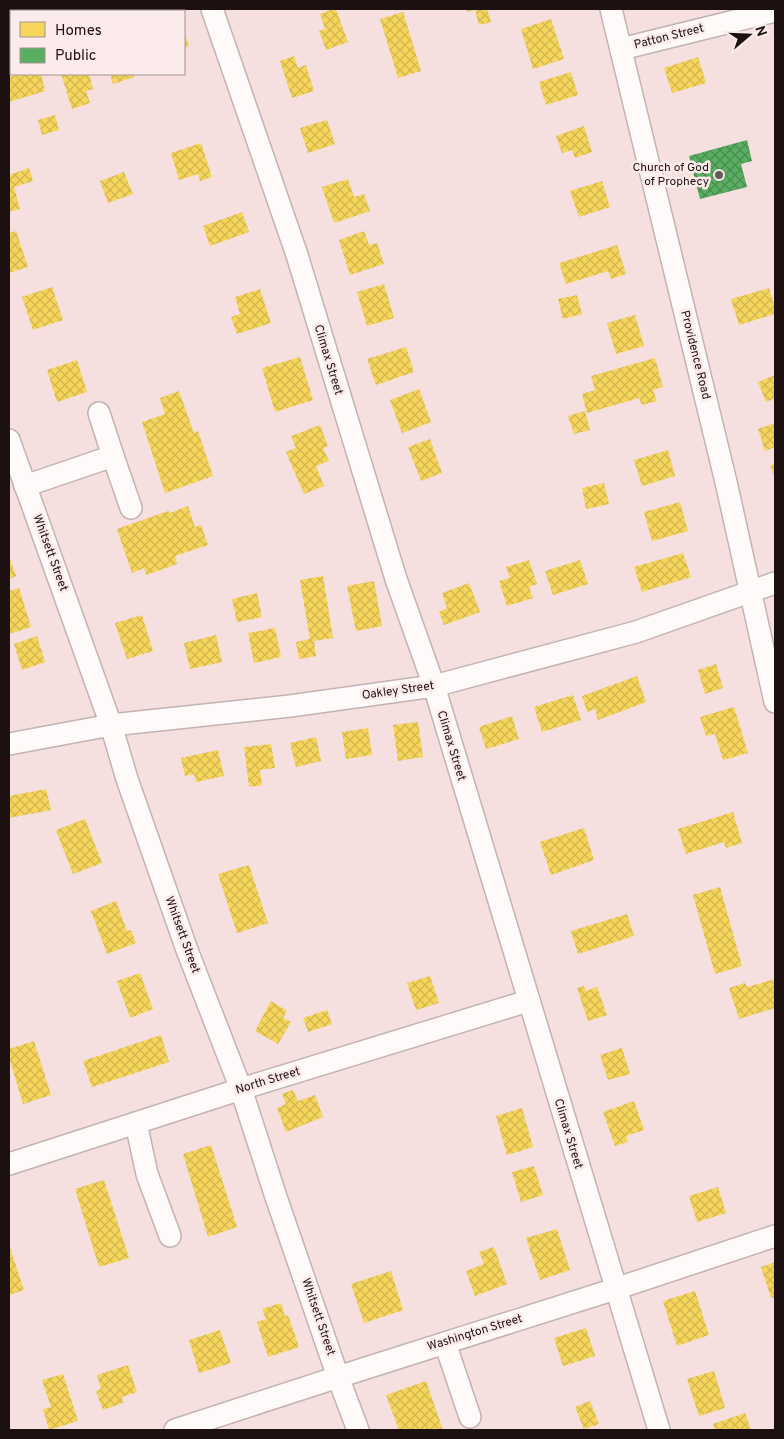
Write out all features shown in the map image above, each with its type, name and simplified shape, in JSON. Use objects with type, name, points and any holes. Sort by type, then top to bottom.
[{"type":"street","name":"Climax Street","points":[[212,9],[297,255],[396,579],[434,686],[658,1430]]},
{"type":"street","name":"Providence Road","points":[[611,9],[726,482],[750,592],[769,643],[775,702]]},
{"type":"street","name":"Patton Street","points":[[621,49],[775,11]]},
{"type":"street","points":[[99,414],[131,508]]},
{"type":"street","name":"Whitsett Street","points":[[9,440],[187,950],[241,1089],[338,1377],[358,1430]]},
{"type":"street","points":[[26,486],[113,456]]},
{"type":"street","name":"Oakley Street","points":[[9,744],[110,725],[290,706],[434,686],[636,632],[775,583]]},
{"type":"street","name":"North Street","points":[[9,1164],[241,1089],[528,1001]]},
{"type":"street","points":[[136,1123],[146,1174],[170,1236]]},
{"type":"street","name":"Washington Street","points":[[175,1430],[227,1422],[338,1377],[775,1236]]},
{"type":"street","points":[[445,1343],[470,1417]]},
{"type":"building: Homes","points":[[336,9],[348,42],[326,50],[319,31],[325,29],[320,14]]},
{"type":"building: Homes","points":[[466,9],[487,9],[491,22],[479,25],[475,10],[467,12]]},
{"type":"building: Homes","points":[[403,12],[421,71],[398,78],[380,19]]},
{"type":"building: Homes","points":[[551,19],[564,59],[533,69],[521,29]]},
{"type":"building: Homes","points":[[185,34],[189,46],[185,47]]},
{"type":"building: Homes","points":[[294,56],[298,68],[306,65],[314,91],[292,98],[280,61]]},
{"type":"building: Homes","points":[[698,57],[706,83],[672,93],[664,68]]},
{"type":"building: Homes","points":[[571,72],[578,95],[546,105],[539,82]]},
{"type":"building: Homes","points":[[17,75],[41,75],[45,91],[9,102],[9,77]]},
{"type":"building: Homes","points":[[61,75],[89,75],[93,89],[86,91],[90,103],[72,109]]},
{"type":"building: Homes","points":[[110,75],[133,75],[134,77],[113,84]]},
{"type":"building: Homes","points":[[55,115],[59,130],[42,135],[38,120]]},
{"type":"building: Homes","points":[[327,120],[335,144],[308,153],[300,128]]},
{"type":"building: Homes","points":[[584,126],[592,152],[575,158],[572,150],[562,153],[556,136]]},
{"type":"building: Homes","points":[[201,143],[212,177],[200,181],[198,174],[179,180],[171,153]]},
{"type":"building: Homes","points":[[29,168],[33,181],[14,187],[20,209],[9,212],[9,175]]},
{"type":"building: Homes","points":[[124,172],[133,194],[108,203],[100,181]]},
{"type":"building: Homes","points":[[348,179],[354,197],[364,194],[370,211],[334,223],[322,187]]},
{"type":"building: Homes","points":[[602,181],[610,207],[579,217],[570,191]]},
{"type":"building: Homes","points":[[242,212],[249,232],[210,246],[203,226]]},
{"type":"building: Homes","points":[[16,231],[28,267],[9,273],[9,233]]},
{"type":"building: Homes","points":[[364,231],[369,245],[377,243],[384,264],[350,275],[339,240]]},
{"type":"building: Homes","points":[[617,245],[626,274],[611,279],[608,271],[566,284],[559,263]]},
{"type":"building: Homes","points":[[384,284],[394,318],[367,326],[357,292]]},
{"type":"building: Homes","points":[[52,287],[63,320],[33,330],[22,297]]},
{"type":"building: Homes","points":[[769,288],[775,314],[739,325],[731,299]]},
{"type":"building: Homes","points":[[260,289],[271,323],[237,334],[231,317],[240,314],[235,297]]},
{"type":"building: Homes","points":[[577,295],[582,314],[563,319],[558,299]]},
{"type":"building: Homes","points":[[635,315],[644,346],[616,354],[607,323]]},
{"type":"building: Homes","points":[[406,347],[414,372],[376,385],[367,359]]},
{"type":"building: Homes","points":[[300,357],[313,400],[275,412],[262,368]]},
{"type":"building: Homes","points":[[655,358],[663,387],[653,390],[657,401],[642,405],[639,398],[587,413],[582,394],[595,390],[591,376]]},
{"type":"building: Homes","points":[[77,360],[87,392],[57,402],[47,370]]},
{"type":"building: Homes","points":[[775,375],[775,398],[766,402],[758,382]]},
{"type":"building: Homes","points":[[419,389],[431,422],[402,433],[390,400]]},
{"type":"building: Homes","points":[[179,391],[194,433],[198,431],[213,476],[165,493],[142,422],[165,414],[160,398]]},
{"type":"building: Homes","points":[[585,411],[590,430],[574,434],[568,416]]},
{"type":"building: Homes","points":[[775,423],[775,447],[765,451],[758,429]]},
{"type":"building: Homes","points":[[320,425],[328,446],[323,448],[329,461],[316,466],[324,486],[304,494],[286,452],[296,448],[291,436]]},
{"type":"building: Homes","points":[[430,439],[442,473],[421,481],[408,447]]},
{"type":"building: Homes","points":[[668,450],[675,476],[642,486],[634,460]]},
{"type":"building: Homes","points":[[775,464],[775,478],[770,465]]},
{"type":"building: Homes","points":[[604,483],[609,504],[586,509],[582,488]]},
{"type":"building: Homes","points":[[680,502],[688,531],[652,541],[644,512]]},
{"type":"building: Homes","points":[[188,506],[195,527],[201,525],[208,545],[175,556],[177,564],[146,575],[144,568],[132,573],[117,529]]},
{"type":"building: Homes","points":[[683,553],[691,577],[642,592],[634,567]]},
{"type":"building: Homes","points":[[9,556],[16,576],[9,579]]},
{"type":"building: Homes","points":[[529,560],[537,584],[529,587],[533,598],[507,606],[499,581],[510,578],[506,567]]},
{"type":"building: Homes","points":[[580,560],[588,584],[553,595],[545,571]]},
{"type":"building: Homes","points":[[323,576],[333,638],[314,641],[316,656],[299,659],[296,642],[310,639],[300,580]]},
{"type":"building: Homes","points":[[374,581],[382,626],[356,631],[347,586]]},
{"type":"building: Homes","points":[[469,583],[480,612],[444,625],[439,612],[447,608],[442,593]]},
{"type":"building: Homes","points":[[19,588],[31,627],[9,634],[9,591]]},
{"type":"building: Homes","points":[[257,593],[262,617],[237,622],[232,599]]},
{"type":"building: Homes","points":[[142,615],[153,651],[127,659],[115,623]]},
{"type":"building: Homes","points":[[275,628],[281,657],[254,663],[248,633]]},
{"type":"building: Homes","points":[[216,635],[222,662],[190,669],[184,643]]},
{"type":"building: Homes","points":[[37,636],[45,662],[22,670],[14,644]]},
{"type":"building: Homes","points":[[716,664],[723,688],[705,694],[698,670]]},
{"type":"building: Homes","points":[[637,676],[646,702],[598,720],[595,709],[587,712],[582,696]]},
{"type":"building: Homes","points":[[573,695],[581,720],[542,732],[534,707]]},
{"type":"building: Homes","points":[[734,707],[748,753],[723,760],[715,734],[706,736],[700,717]]},
{"type":"building: Homes","points":[[512,716],[519,739],[486,749],[479,727]]},
{"type":"building: Homes","points":[[418,722],[423,757],[398,761],[393,725]]},
{"type":"building: Homes","points":[[368,728],[372,755],[346,759],[342,732]]},
{"type":"building: Homes","points":[[316,737],[321,761],[296,767],[290,743]]},
{"type":"building: Homes","points":[[271,744],[275,768],[260,770],[262,785],[249,787],[244,747]]},
{"type":"building: Homes","points":[[218,750],[224,776],[196,782],[194,774],[185,776],[181,758]]},
{"type":"building: Homes","points":[[46,789],[51,810],[9,818],[9,796]]},
{"type":"building: Homes","points":[[733,812],[742,843],[726,848],[724,842],[686,854],[678,829]]},
{"type":"building: Homes","points":[[85,819],[102,863],[73,874],[56,830]]},
{"type":"building: Homes","points":[[584,828],[594,860],[551,875],[540,842]]},
{"type":"building: Homes","points":[[249,865],[268,923],[237,933],[218,874]]},
{"type":"building: Homes","points":[[720,887],[742,966],[715,974],[693,895]]},
{"type":"building: Homes","points":[[116,901],[127,931],[131,930],[136,943],[107,954],[91,911]]},
{"type":"building: Homes","points":[[627,914],[634,936],[578,954],[571,931]]},
{"type":"building: Homes","points":[[140,973],[153,1009],[130,1018],[117,981]]},
{"type":"building: Homes","points":[[430,976],[439,1003],[416,1010],[407,983]]},
{"type":"building: Homes","points":[[775,979],[775,1008],[739,1019],[729,988],[745,983],[747,987]]},
{"type":"building: Homes","points":[[584,986],[586,991],[597,987],[607,1015],[588,1021],[577,988]]},
{"type":"building: Homes","points":[[271,1001],[287,1011],[283,1018],[291,1022],[278,1044],[255,1031]]},
{"type":"building: Homes","points":[[327,1010],[332,1024],[308,1032],[303,1018]]},
{"type":"building: Homes","points":[[161,1035],[169,1062],[92,1087],[83,1061]]},
{"type":"building: Homes","points":[[34,1041],[51,1095],[23,1104],[9,1057],[9,1049]]},
{"type":"building: Homes","points":[[622,1048],[630,1074],[608,1080],[600,1055]]},
{"type":"building: Homes","points":[[293,1090],[298,1101],[315,1095],[323,1117],[286,1132],[277,1108],[286,1104],[282,1094]]},
{"type":"building: Homes","points":[[634,1101],[644,1130],[626,1136],[628,1142],[615,1146],[603,1112]]},
{"type":"building: Homes","points":[[522,1108],[533,1147],[507,1155],[496,1116]]},
{"type":"building: Homes","points":[[211,1145],[237,1227],[208,1237],[183,1154]]},
{"type":"building: Homes","points":[[534,1166],[543,1195],[521,1202],[512,1172]]},
{"type":"building: Homes","points":[[104,1180],[129,1258],[99,1267],[75,1189]]},
{"type":"building: Homes","points":[[718,1187],[726,1213],[697,1222],[689,1196]]},
{"type":"building: Homes","points":[[557,1229],[570,1270],[540,1280],[526,1238]]},
{"type":"building: Homes","points":[[9,1245],[24,1290],[9,1295]]},
{"type":"building: Homes","points":[[494,1247],[507,1284],[475,1296],[466,1271],[484,1264],[479,1252]]},
{"type":"building: Homes","points":[[775,1262],[775,1297],[771,1298],[761,1267]]},
{"type":"building: Homes","points":[[391,1271],[403,1310],[364,1323],[351,1284]]},
{"type":"building: Homes","points":[[695,1291],[709,1335],[677,1346],[663,1301]]},
{"type":"building: Homes","points":[[281,1303],[285,1316],[288,1315],[299,1347],[268,1357],[257,1322],[266,1319],[262,1309]]},
{"type":"building: Homes","points":[[586,1328],[595,1356],[563,1366],[554,1338]]},
{"type":"building: Homes","points":[[220,1330],[231,1363],[199,1373],[189,1340]]},
{"type":"building: Homes","points":[[128,1365],[137,1392],[122,1397],[123,1403],[103,1410],[96,1391],[101,1389],[97,1375]]},
{"type":"building: Homes","points":[[714,1371],[725,1408],[699,1416],[687,1379]]},
{"type":"building: Homes","points":[[63,1374],[78,1421],[49,1430],[43,1409],[51,1407],[42,1380]]},
{"type":"building: Homes","points":[[426,1381],[443,1430],[399,1430],[386,1395]]},
{"type":"building: Homes","points":[[590,1401],[599,1424],[584,1429],[575,1407]]},
{"type":"building: Homes","points":[[745,1413],[751,1430],[715,1430],[713,1424]]},
{"type":"building: Public","name":"Church of God of Prophecy","points":[[747,140],[752,161],[741,164],[747,187],[700,199],[689,156]]},
{"type":"place","name":"Church of God of Prophecy","points":[[719,175]]}]
